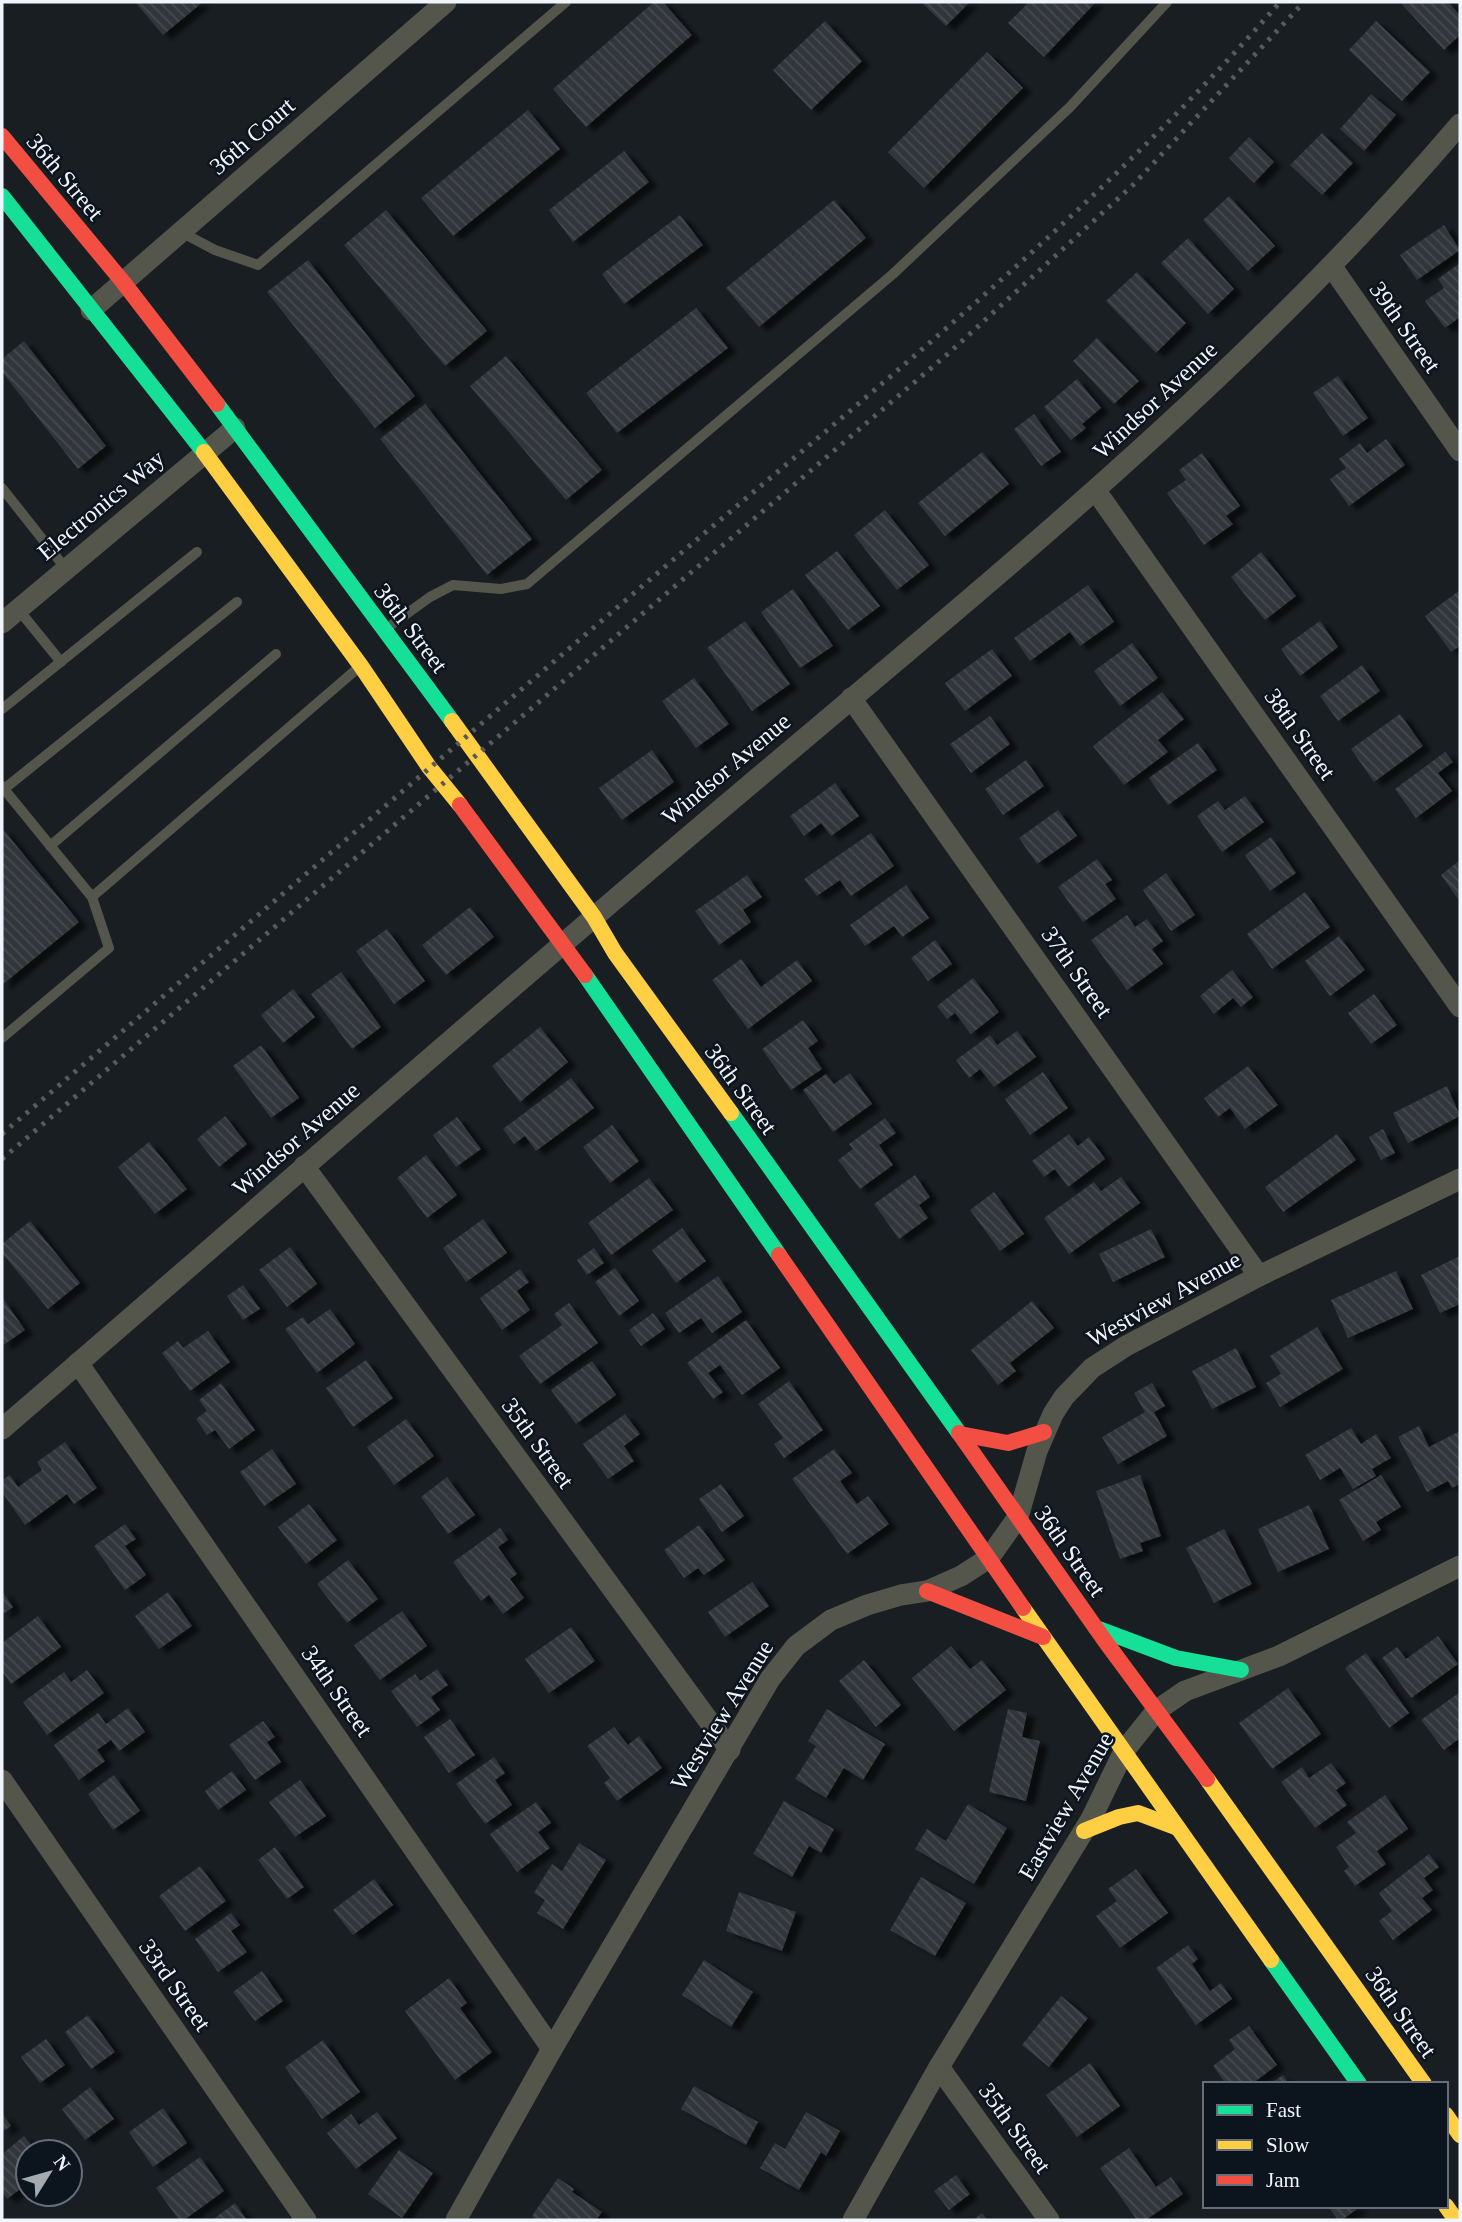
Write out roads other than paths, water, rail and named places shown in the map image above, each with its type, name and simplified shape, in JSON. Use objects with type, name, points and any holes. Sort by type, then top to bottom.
[{"type":"street","name":"36th Court","points":[[91,310],[446,2]]},
{"type":"street","name":"Windsor Avenue","points":[[2,1429],[563,943],[1096,491],[1332,268],[1460,124]]},
{"type":"street","name":"36th Street","points":[[2,136],[123,282],[385,630],[594,917],[615,953],[844,1268],[1096,1628],[1258,1849],[1423,2082]]},
{"type":"street","points":[[2,196],[204,453],[360,666],[429,767],[444,783],[563,943],[1043,1637],[1358,2082]]},
{"type":"street","name":"39th Street","points":[[1332,268],[1460,451]]},
{"type":"street","name":"Electronics Way","points":[[2,623],[235,428]]},
{"type":"street","name":"38th Street","points":[[1096,491],[1460,1007]]},
{"type":"street","name":"37th Street","points":[[851,698],[1259,1276]]},
{"type":"street","name":"35th Street","points":[[304,1166],[730,1750]]},
{"type":"street","name":"Westview Avenue","points":[[456,2220],[552,2049],[771,1679],[796,1646],[831,1619],[901,1595],[927,1591],[961,1576],[989,1558],[1018,1517],[1044,1432],[1064,1397],[1100,1362],[1259,1276],[1460,1179]]},
{"type":"street","name":"34th Street","points":[[78,1363],[552,2049]]},
{"type":"street","points":[[960,1434],[1008,1443],[1044,1432]]},
{"type":"street","name":"Eastview Avenue","points":[[853,2220],[939,2067],[1084,1830],[1124,1751],[1156,1711],[1185,1691],[1279,1656],[1457,1573]]},
{"type":"street","points":[[927,1591],[1043,1637]]},
{"type":"street","points":[[1096,1628],[1176,1658],[1241,1670]]},
{"type":"street","name":"33rd Street","points":[[2,1780],[306,2220]]},
{"type":"street","points":[[1084,1830],[1138,1813],[1178,1828]]},
{"type":"street","name":"35th Street","points":[[939,2067],[1049,2220]]},
{"type":"street","points":[[1448,2118],[1460,2135]]},
{"type":"lane","points":[[181,232],[215,250],[258,265],[566,2]]},
{"type":"lane","points":[[385,630],[430,597],[453,585],[501,589],[527,584],[893,274],[1070,107],[1167,2]]},
{"type":"lane","points":[[2,488],[66,569]]},
{"type":"lane","points":[[2,709],[197,552]]},
{"type":"lane","points":[[2,1038],[109,948],[92,897],[3,788],[237,601]]},
{"type":"lane","points":[[18,609],[61,662]]},
{"type":"lane","points":[[50,846],[276,654]]},
{"type":"lane","points":[[92,897],[360,666]]},
{"type":"railway","points":[[2,1134],[994,286],[1142,149],[1280,2]]},
{"type":"railway","points":[[2,1159],[950,352],[1133,185],[1304,2]]}]
